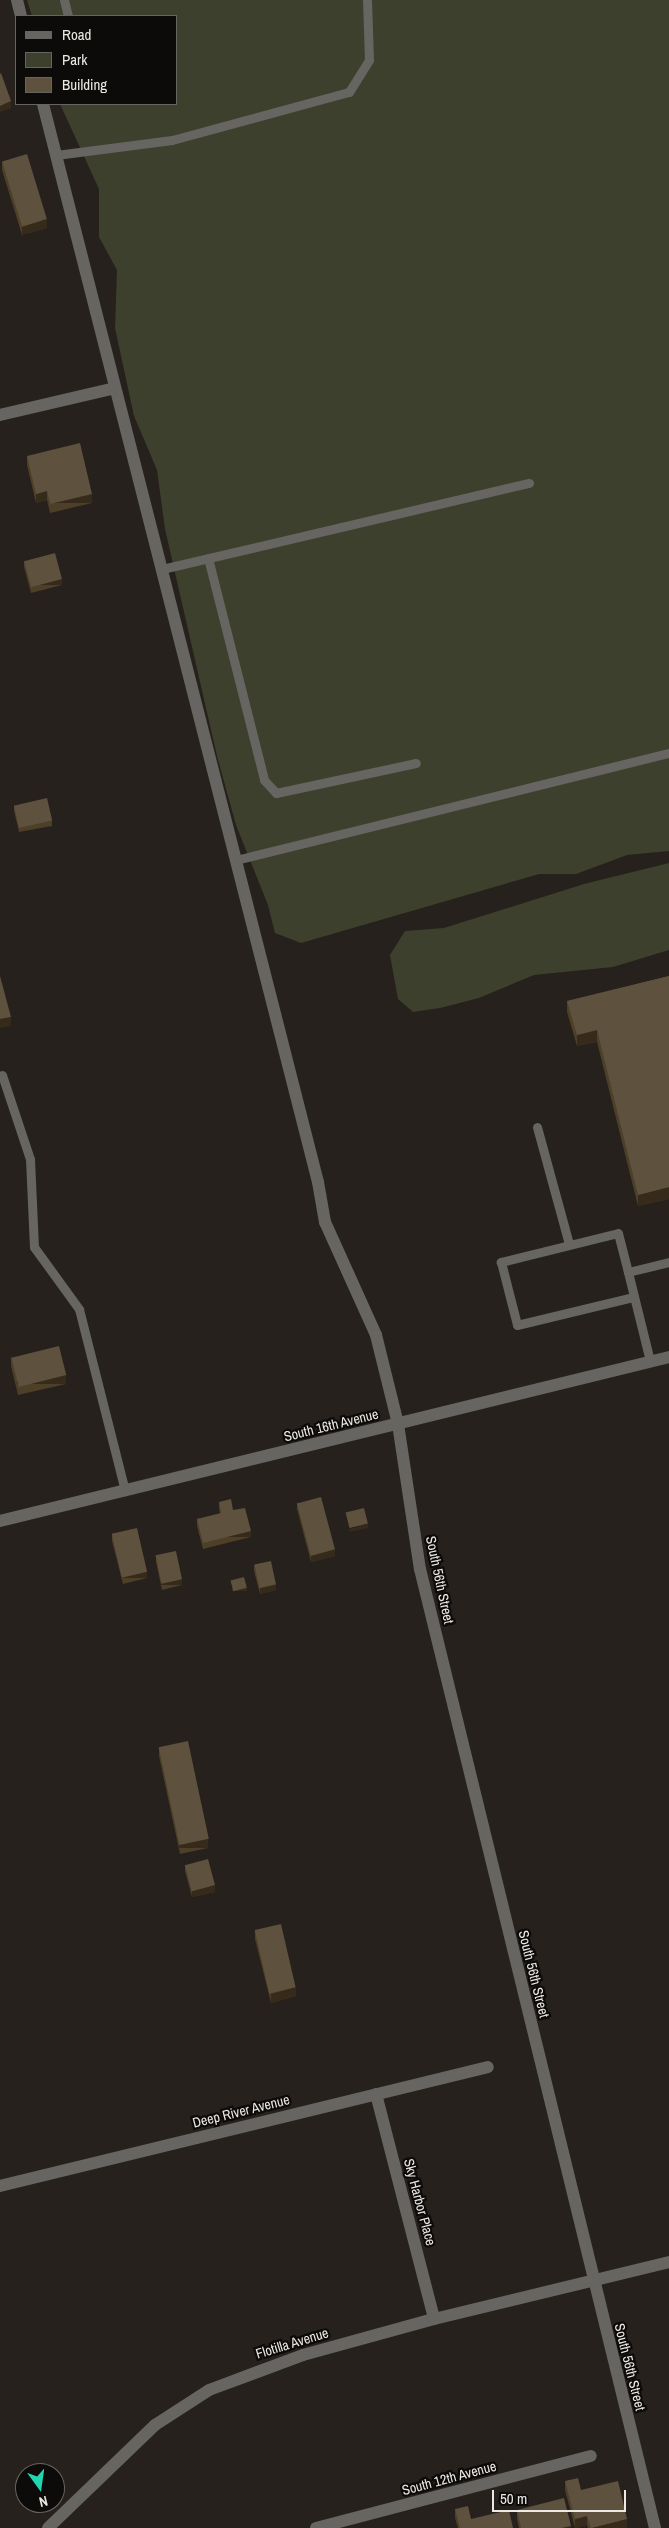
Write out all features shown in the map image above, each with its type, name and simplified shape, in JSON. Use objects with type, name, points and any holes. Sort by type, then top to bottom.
[{"type":"street","points":[[17,0],[21,15]]},
{"type":"street","name":"South 56th Street","points":[[43,105],[318,1182],[325,1222],[376,1335],[398,1424],[420,1569],[655,2528]]},
{"type":"street","points":[[0,415],[116,388]]},
{"type":"street","name":"South 16th Avenue","points":[[0,1521],[669,1357]]},
{"type":"street","name":"Deep River Avenue","points":[[0,2186],[488,2067]]},
{"type":"street","name":"Sky Harbor Place","points":[[376,2094],[434,2318]]},
{"type":"street","name":"Flotilla Avenue","points":[[48,2528],[154,2425],[209,2390],[302,2355],[434,2318],[669,2262]]},
{"type":"street","name":"South 12th Avenue","points":[[316,2528],[591,2456]]},
{"type":"lane","points":[[64,0],[68,15]]},
{"type":"lane","points":[[56,156],[172,140],[349,92],[369,60],[367,0]]},
{"type":"lane","points":[[162,569],[529,483]]},
{"type":"lane","points":[[208,558],[264,780],[276,793],[416,763]]},
{"type":"lane","points":[[236,860],[669,753]]},
{"type":"lane","points":[[2,1075],[30,1159],[34,1248],[79,1308],[125,1490]]},
{"type":"lane","points":[[537,1127],[569,1244]]},
{"type":"lane","points":[[634,1297],[517,1325],[501,1262],[618,1233],[628,1272],[650,1362]]},
{"type":"lane","points":[[628,1272],[669,1262]]},
{"type":"green space","points":[[27,0],[669,0],[669,851],[627,855],[576,874],[539,874],[301,943],[275,933],[268,905],[236,825],[217,756],[165,529],[157,470],[134,416],[115,328],[117,270],[99,237],[99,189],[60,105],[178,105],[178,15],[32,15]]},
{"type":"green space","points":[[669,863],[669,950],[613,967],[534,975],[479,998],[440,1008],[413,1012],[398,999],[390,955],[405,931],[444,928],[584,884]]},
{"type":"building","points":[[0,74],[11,101],[0,106]]},
{"type":"building","points":[[27,154],[47,219],[22,227],[2,162]]},
{"type":"building","points":[[80,443],[92,494],[50,504],[47,491],[36,494],[27,456]]},
{"type":"building","points":[[55,553],[62,579],[31,587],[24,561]]},
{"type":"building","points":[[47,798],[52,820],[19,828],[14,806]]},
{"type":"building","points":[[0,976],[11,1017],[0,1019]]},
{"type":"building","points":[[669,976],[669,1187],[638,1195],[597,1030],[577,1035],[567,1001]]},
{"type":"building","points":[[59,1346],[66,1375],[19,1387],[11,1358]]},
{"type":"building","points":[[321,1497],[335,1549],[311,1556],[297,1503]]},
{"type":"building","points":[[231,1499],[233,1510],[245,1508],[251,1531],[203,1543],[197,1519],[221,1513],[219,1502]]},
{"type":"building","points":[[364,1508],[368,1524],[349,1528],[346,1513]]},
{"type":"building","points":[[137,1528],[147,1572],[122,1578],[112,1534]]},
{"type":"building","points":[[176,1551],[182,1579],[161,1584],[155,1555]]},
{"type":"building","points":[[271,1561],[276,1584],[259,1588],[254,1565]]},
{"type":"building","points":[[244,1577],[247,1588],[233,1591],[230,1581]]},
{"type":"building","points":[[188,1741],[209,1839],[179,1845],[159,1747]]},
{"type":"building","points":[[208,1859],[215,1885],[192,1891],[185,1865]]},
{"type":"building","points":[[281,1924],[296,1987],[269,1993],[255,1930]]},
{"type":"building","points":[[578,2478],[581,2490],[618,2481],[627,2519],[591,2528],[587,2516],[575,2519],[565,2481]]},
{"type":"building","points":[[564,2498],[571,2526],[561,2528],[521,2528],[517,2510]]},
{"type":"building","points":[[468,2506],[471,2519],[509,2510],[513,2528],[460,2528],[455,2509]]}]
